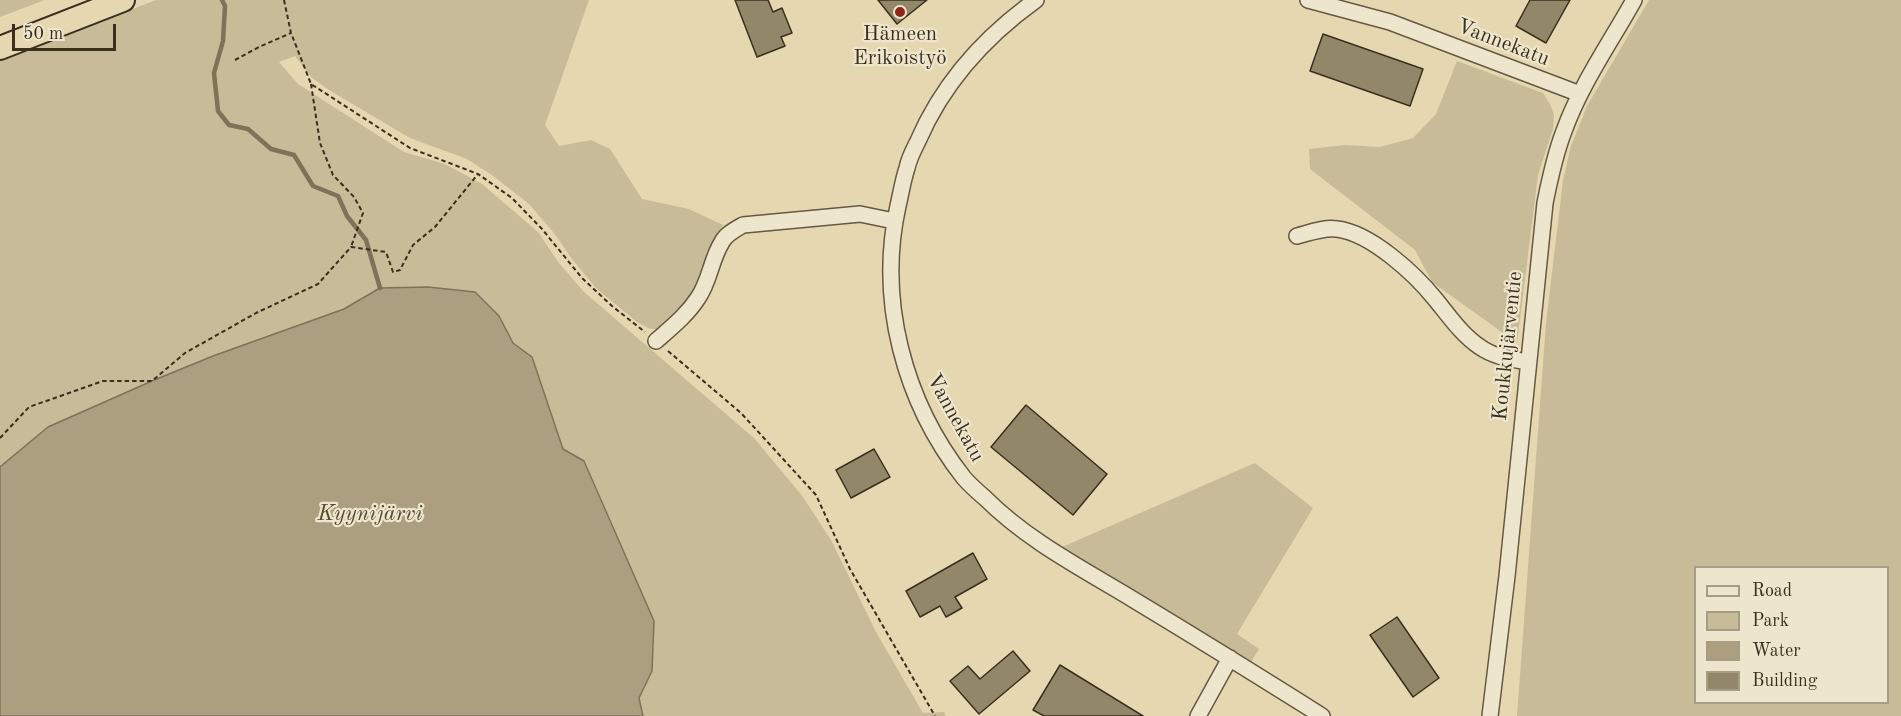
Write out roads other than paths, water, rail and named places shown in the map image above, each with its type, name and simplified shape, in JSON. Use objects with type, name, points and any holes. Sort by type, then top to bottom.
[{"type":"highway","points":[[0,48],[123,0]]},
{"type":"street","name":"Vannekatu","points":[[1036,0],[1016,14],[981,47],[956,76],[927,121],[907,165],[894,221],[890,269],[893,320],[907,375],[941,443],[965,478],[1007,520],[1058,555],[1322,716]]},
{"type":"street","name":"Vannekatu","points":[[1308,0],[1390,22],[1580,94]]},
{"type":"street","name":"Koukkujärventie","points":[[1490,716],[1507,576],[1545,203],[1564,130],[1580,94],[1634,0]]},
{"type":"street","points":[[656,341],[685,316],[700,296],[722,241],[743,225],[860,214],[894,221]]},
{"type":"street","points":[[1297,236],[1336,229],[1357,235],[1388,254],[1423,283],[1461,331],[1480,347],[1504,358],[1528,362]]},
{"type":"street","points":[[1198,716],[1230,658]]},
{"type":"water","name":"Kyynijärvi","points":[[428,287],[475,292],[499,316],[513,343],[532,357],[563,449],[584,461],[654,621],[652,671],[639,698],[643,716],[0,716],[0,467],[48,427],[152,381],[213,356],[344,309],[380,288]]},
{"type":"waterway","points":[[222,0],[225,6],[223,41],[214,73],[218,111],[229,125],[248,129],[271,149],[294,155],[313,186],[338,196],[347,216],[366,240],[380,288]]},
{"type":"place","name":"Hämeen Erikoistyö","points":[[900,12]]}]
